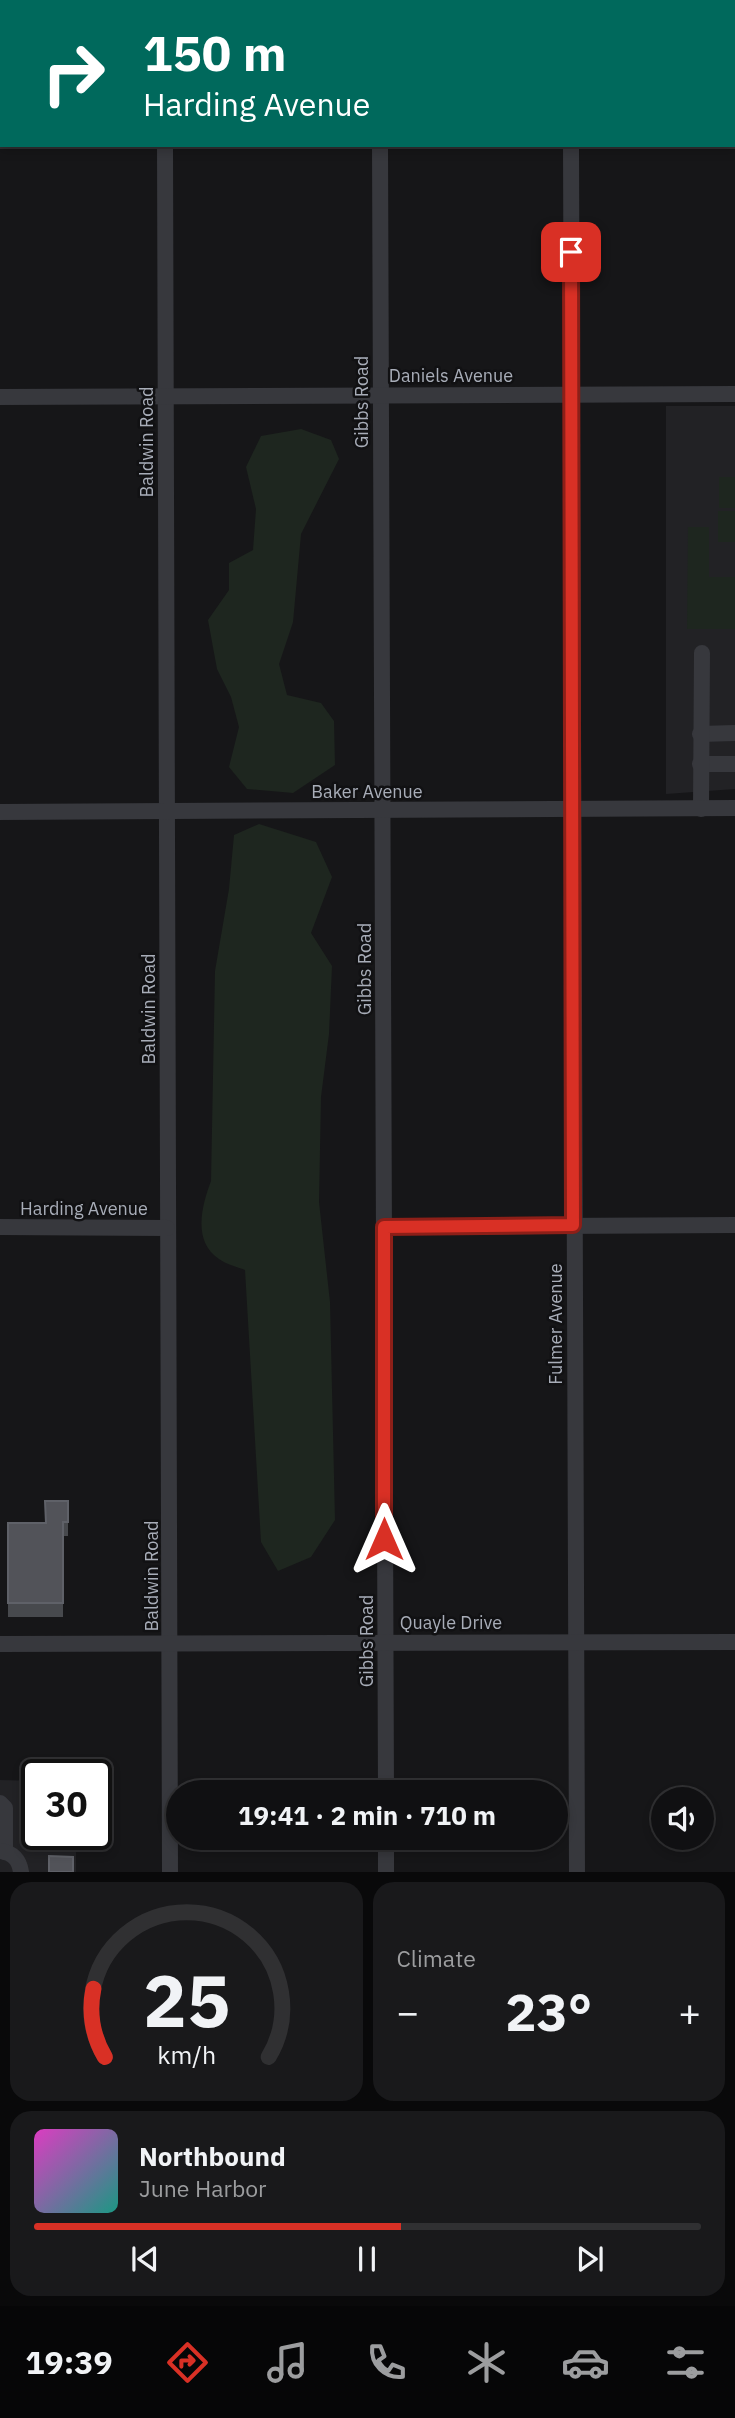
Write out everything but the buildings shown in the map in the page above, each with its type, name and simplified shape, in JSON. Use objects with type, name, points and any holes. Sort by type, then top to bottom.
[{"type":"street","name":"Baldwin Road","points":[[165,147],[170,1872]]},
{"type":"street","name":"Gibbs Road","points":[[380,147],[380,810],[386,1780]]},
{"type":"street","name":"Fulmer Avenue","points":[[571,147],[574,1641],[577,1872]]},
{"type":"street","name":"Daniels Avenue","points":[[0,397],[735,394]]},
{"type":"street","points":[[701,809],[702,653]]},
{"type":"street","points":[[700,734],[735,733]]},
{"type":"street","points":[[700,764],[735,764]]},
{"type":"street","name":"Baker Avenue","points":[[0,812],[735,808]]},
{"type":"street","points":[[384,1227],[735,1225]]},
{"type":"street","name":"Harding Avenue","points":[[0,1227],[167,1228]]},
{"type":"street","name":"Quayle Drive","points":[[0,1644],[735,1642]]},
{"type":"street","points":[[0,1803],[5,1808],[2,1852],[17,1859],[21,1872]]},
{"type":"street","points":[[386,1850],[386,1872]]},
{"type":"shaded area","points":[[666,406],[735,406],[735,789],[666,794]]},
{"type":"shaded area","points":[[301,429],[331,440],[339,459],[301,534],[293,622],[279,664],[287,695],[321,703],[334,721],[335,765],[293,793],[247,789],[229,767],[239,727],[231,697],[217,669],[208,620],[229,590],[229,563],[253,550],[256,509],[246,467],[261,436]]},
{"type":"shaded area","points":[[719,477],[735,477],[735,508],[719,508]]},
{"type":"shaded area","points":[[718,511],[735,511],[735,542],[718,542]]},
{"type":"shaded area","points":[[688,527],[709,527],[709,577],[735,577],[735,629],[687,629]]},
{"type":"shaded area","points":[[259,824],[316,842],[332,877],[311,933],[332,966],[329,1034],[321,1097],[319,1202],[330,1302],[335,1520],[311,1557],[278,1571],[261,1542],[245,1270],[222,1261],[211,1251],[205,1243],[201,1222],[211,1181],[215,971],[229,889],[234,835]]},
{"type":"shaded area","points":[[0,1780],[21,1781],[21,1850],[76,1850],[76,1872],[0,1872]]},
{"type":"route","points":[[384,1539],[384,1227],[573,1225],[571,252]]}]
